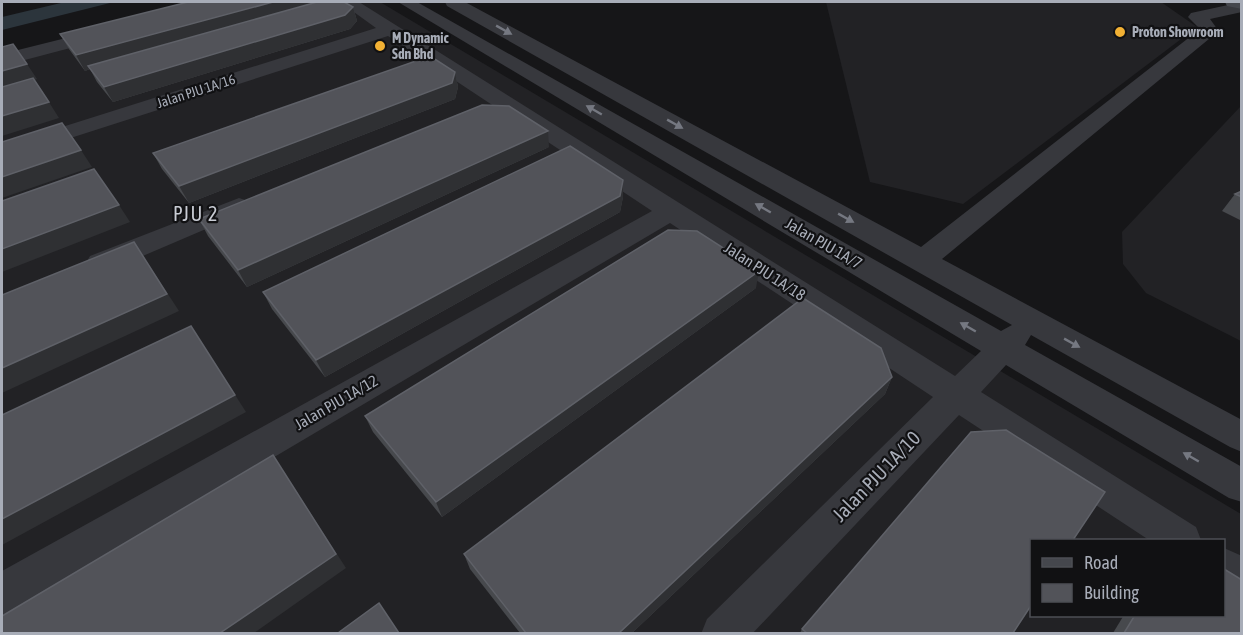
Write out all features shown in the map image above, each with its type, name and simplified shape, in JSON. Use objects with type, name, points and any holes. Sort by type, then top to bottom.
[{"type":"main road","points":[[1234,2],[1242,6]]},
{"type":"street","name":"Jalan PJU 1A/18","points":[[348,2],[391,29],[489,104],[672,211],[1180,539]]},
{"type":"street","name":"Jalan PJU 1A/7","points":[[406,2],[1242,486]]},
{"type":"street","name":"Jalan PJU 1A/7","points":[[453,2],[1242,437]]},
{"type":"street","points":[[923,261],[1209,30],[1208,26],[1197,17],[1242,6]]},
{"type":"street","points":[[2,60],[123,28]]},
{"type":"street","name":"Jalan PJU 1A/16","points":[[2,153],[391,29]]},
{"type":"street","points":[[489,104],[544,82]]},
{"type":"street","points":[[78,272],[263,196]]},
{"type":"street","name":"Jalan PJU 1A/12","points":[[2,594],[672,211]]},
{"type":"street","name":"Jalan PJU 1A/10","points":[[722,633],[1030,320]]},
{"type":"street","points":[[1225,569],[1242,579]]},
{"type":"shaded area","points":[[65,2],[114,2],[2,30],[2,17]]},
{"type":"shaded area","points":[[211,2],[380,2],[1241,514],[1241,633],[2,634],[2,56]]},
{"type":"shaded area","points":[[826,2],[1161,2],[1197,27],[963,204],[870,182]]},
{"type":"shaded area","points":[[1241,106],[1241,341],[1146,293],[1123,264],[1122,232]]},
{"type":"building","points":[[188,2],[273,2],[76,55],[60,34]]},
{"type":"building","points":[[317,2],[344,2],[353,7],[345,15],[104,87],[88,66]]},
{"type":"building","points":[[13,44],[27,64],[2,71],[2,47]]},
{"type":"building","points":[[430,56],[455,72],[452,83],[179,186],[153,153]]},
{"type":"building","points":[[33,78],[49,102],[2,116],[2,87]]},
{"type":"building","points":[[482,105],[509,106],[548,131],[238,270],[199,219]]},
{"type":"building","points":[[62,123],[81,150],[2,177],[2,142]]},
{"type":"building","points":[[570,146],[623,180],[620,196],[316,360],[263,292]]},
{"type":"building","points":[[94,169],[119,205],[2,249],[2,201]]},
{"type":"building","points":[[668,230],[697,231],[759,271],[436,502],[365,416]]},
{"type":"building","points":[[134,242],[167,294],[2,368],[2,295]]},
{"type":"building","points":[[803,298],[881,348],[892,377],[619,633],[526,633],[464,554]]},
{"type":"building","points":[[191,326],[235,395],[2,519],[2,415]]},
{"type":"building","points":[[1006,430],[1105,492],[1074,539],[1030,539],[1030,607],[1013,633],[807,633],[802,629],[971,432]]},
{"type":"building","points":[[273,455],[336,554],[220,633],[2,633],[2,616]]},
{"type":"building","points":[[1225,570],[1242,580],[1242,633],[1124,633],[1134,617],[1225,617]]},
{"type":"building","points":[[379,603],[399,633],[338,633]]},
{"type":"place","name":"Proton Showroom","points":[[1120,32]]},
{"type":"place","name":"M Dynamic Sdn Bhd","points":[[380,46]]},
{"type":"district","name":"PJU 2","points":[[196,213]]}]
